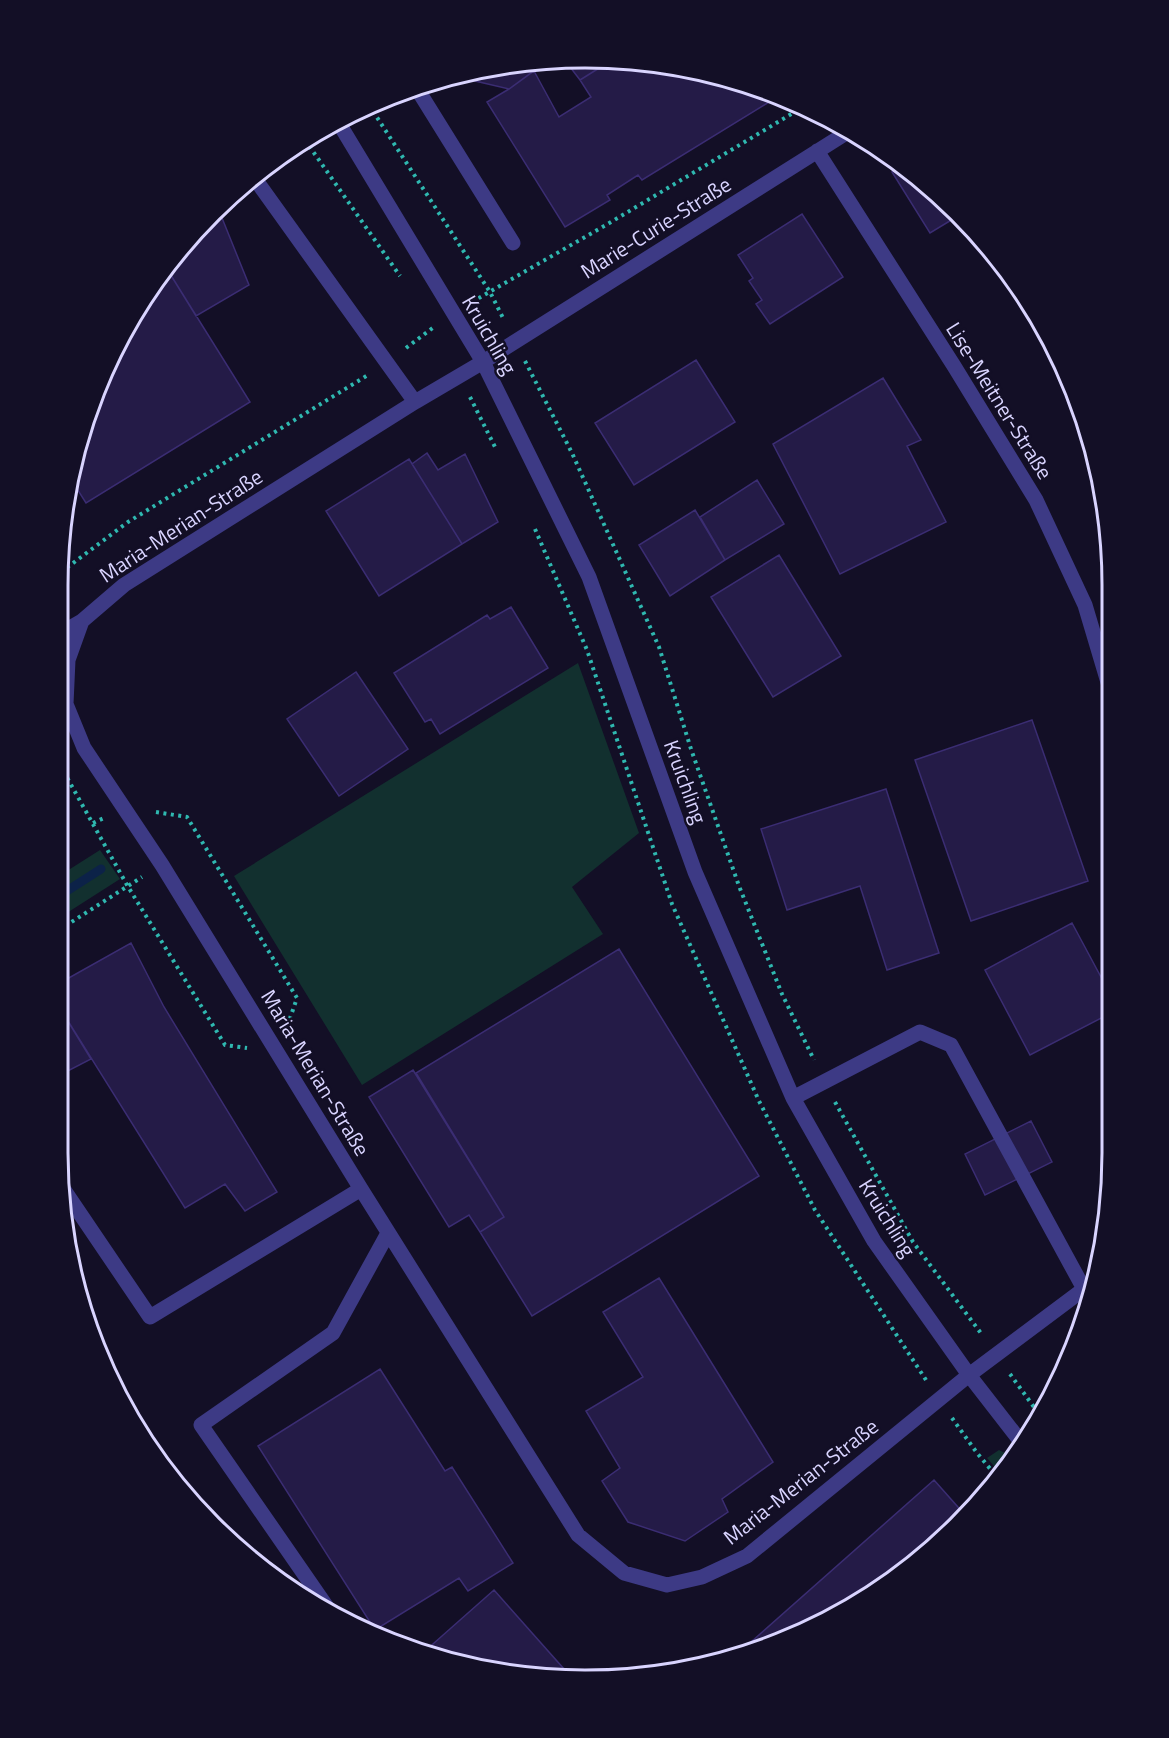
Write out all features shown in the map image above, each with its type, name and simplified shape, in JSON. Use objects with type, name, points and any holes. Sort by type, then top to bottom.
[{"type":"street","points":[[421,94],[513,243]]},
{"type":"street","name":"Kruichling","points":[[342,128],[483,362],[589,577],[695,872],[793,1098],[874,1241],[969,1375],[1017,1437]]},
{"type":"street","name":"Marie-Curie-Straße","points":[[483,362],[841,136]]},
{"type":"street","name":"Lise-Meitner-Straße","points":[[817,151],[1036,500],[1086,605],[1102,661]]},
{"type":"street","points":[[259,184],[415,402]]},
{"type":"street","name":"Maria-Merian-Straße","points":[[68,660],[82,621],[124,585],[415,402],[483,362]]},
{"type":"street","points":[[68,629],[82,621]]},
{"type":"street","name":"Maria-Merian-Straße","points":[[68,709],[84,748],[162,865],[388,1233],[578,1535],[624,1573],[667,1585],[702,1577],[747,1556],[969,1375]]},
{"type":"street","points":[[793,1098],[920,1032],[951,1045],[1085,1285]]},
{"type":"street","points":[[70,1199],[150,1317],[361,1189]]},
{"type":"street","points":[[320,1597],[201,1425],[333,1334],[388,1233]]},
{"type":"street","points":[[969,1375],[1083,1289]]},
{"type":"path","points":[[69,566],[128,522],[387,363],[452,313],[611,222],[794,112]]},
{"type":"path","points":[[374,113],[489,292],[572,453],[659,647],[691,749],[739,886],[782,994],[824,1082],[913,1242],[997,1354],[1034,1408]]},
{"type":"path","points":[[68,779],[127,885],[225,1045],[278,1053],[297,998],[188,817],[124,807],[93,823]]},
{"type":"path","points":[[68,924],[162,865]]},
{"type":"green space","points":[[578,663],[639,833],[572,887],[603,934],[362,1085],[234,876]]},
{"type":"green space","points":[[100,850],[120,879],[68,912],[68,870]]},
{"type":"green space","points":[[999,1450],[1005,1453],[995,1468],[987,1458]]},
{"type":"building","points":[[571,68],[599,68],[580,80]]},
{"type":"building","points":[[599,68],[652,72],[718,85],[769,102],[642,180],[638,175],[607,195],[610,200],[565,227],[487,102],[534,71],[559,117],[591,97],[580,80]]},
{"type":"building","points":[[534,70],[509,89],[473,80]]},
{"type":"building","points":[[894,171],[899,174],[951,220],[930,233],[892,172]]},
{"type":"building","points":[[802,214],[843,277],[770,324],[756,304],[762,300],[749,281],[753,278],[738,255]]},
{"type":"building","points":[[222,217],[249,285],[196,316],[171,275]]},
{"type":"building","points":[[171,275],[250,402],[86,503],[76,488],[95,418],[121,356],[137,326]]},
{"type":"building","points":[[696,360],[735,422],[634,485],[595,423]]},
{"type":"building","points":[[883,378],[921,440],[907,446],[946,522],[840,574],[773,444]]},
{"type":"building","points":[[427,453],[438,470],[465,454],[498,522],[462,544],[412,464]]},
{"type":"building","points":[[409,459],[462,544],[379,596],[326,511]]},
{"type":"building","points":[[757,480],[784,524],[725,560],[700,517]]},
{"type":"building","points":[[695,510],[725,560],[670,596],[639,545]]},
{"type":"building","points":[[779,555],[841,656],[773,697],[711,597]]},
{"type":"building","points":[[511,607],[548,668],[440,734],[431,719],[425,722],[394,673],[487,615],[490,619]]},
{"type":"building","points":[[356,672],[408,749],[339,796],[287,719]]},
{"type":"building","points":[[1032,720],[1088,881],[971,921],[915,760]]},
{"type":"building","points":[[886,789],[939,953],[887,970],[860,886],[787,910],[761,829]]},
{"type":"building","points":[[1072,923],[1102,979],[1102,1018],[1030,1055],[985,970]]},
{"type":"building","points":[[131,943],[164,1007],[277,1192],[245,1211],[225,1184],[185,1208],[68,1021],[68,978]]},
{"type":"building","points":[[619,949],[759,1176],[532,1316],[480,1232],[504,1217],[416,1073]]},
{"type":"building","points":[[68,1021],[91,1059],[68,1071]]},
{"type":"building","points":[[413,1070],[504,1217],[480,1232],[469,1215],[449,1227],[369,1097]]},
{"type":"building","points":[[1031,1121],[1052,1162],[985,1195],[965,1154]]},
{"type":"building","points":[[659,1278],[773,1462],[722,1499],[728,1512],[685,1541],[628,1522],[602,1481],[620,1468],[586,1411],[643,1377],[603,1312]]},
{"type":"building","points":[[380,1369],[445,1471],[452,1467],[513,1563],[468,1591],[459,1578],[379,1627],[371,1624],[258,1446]]},
{"type":"building","points":[[934,1480],[959,1509],[925,1542],[872,1583],[813,1617],[749,1644]]},
{"type":"building","points":[[494,1590],[564,1669],[484,1661],[430,1647]]},
{"type":"waterway","points":[[68,890],[101,869]]}]
